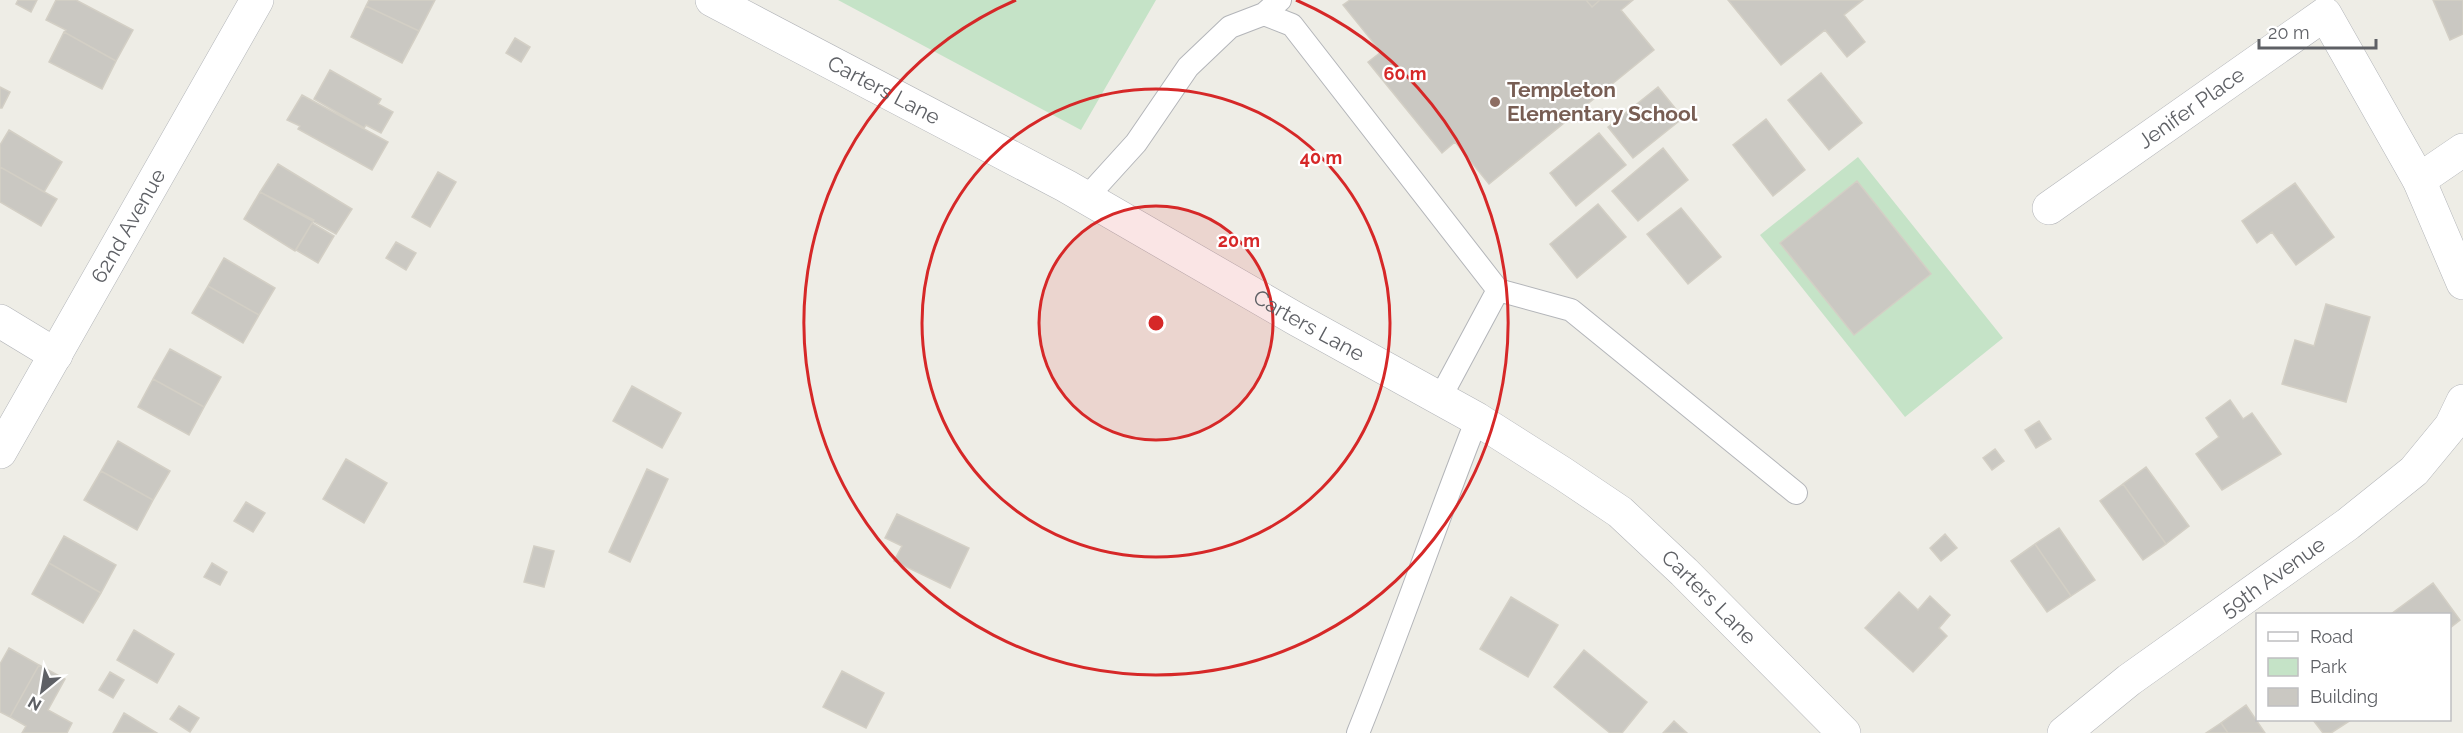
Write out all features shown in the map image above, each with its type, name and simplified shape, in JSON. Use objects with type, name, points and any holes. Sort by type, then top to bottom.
[{"type":"street","name":"62nd Avenue","points":[[0,452],[257,0]]},
{"type":"street","name":"Carters Lane","points":[[712,0],[1086,198],[1296,319],[1477,419],[1620,512],[1684,572],[1844,733]]},
{"type":"street","name":"Jenifer Place","points":[[2049,208],[2325,14],[2419,180]]},
{"type":"street","points":[[2463,150],[2419,180],[2463,284]]},
{"type":"street","points":[[0,321],[56,355]]},
{"type":"street","name":"59th Avenue","points":[[2064,733],[2129,680],[2348,524],[2415,471],[2451,426],[2463,401]]},
{"type":"lane","points":[[1086,198],[1136,143],[1188,67],[1230,27],[1272,7],[1292,25],[1498,290],[1571,310],[1796,493]]},
{"type":"lane","points":[[1440,398],[1498,290]]},
{"type":"lane","points":[[1358,733],[1477,419]]},
{"type":"green space","points":[[838,0],[1156,0],[1081,130]]},
{"type":"green space","points":[[1858,157],[2003,338],[1905,417],[1760,235]]},
{"type":"building","points":[[18,0],[37,0],[31,12],[16,4]]},
{"type":"building","points":[[56,0],[76,0],[133,30],[116,61],[46,20]]},
{"type":"building","points":[[369,0],[435,0],[419,31],[366,6]]},
{"type":"building","name":"Templeton Elementary School","points":[[1350,0],[1586,0],[1592,7],[1600,0],[1633,0],[1621,10],[1654,50],[1489,184],[1455,142],[1442,153],[1368,62],[1381,52],[1343,5]]},
{"type":"building","name":"Templeton Elementary School","points":[[1350,0],[1633,0],[1621,10],[1654,50],[1489,184],[1455,142],[1442,153],[1368,62],[1381,52],[1343,5]]},
{"type":"building","points":[[1728,0],[1863,0],[1844,15],[1865,42],[1847,57],[1825,30],[1781,65]]},
{"type":"building","points":[[1728,0],[1863,0],[1844,15],[1865,42],[1847,57],[1825,30],[1781,65]]},
{"type":"building","points":[[2433,0],[2463,0],[2463,34],[2450,40]]},
{"type":"building","points":[[366,6],[419,31],[402,63],[351,37]]},
{"type":"building","points":[[64,32],[116,61],[102,89],[49,62]]},
{"type":"building","points":[[515,38],[530,47],[521,62],[506,53]]},
{"type":"building","points":[[330,70],[381,99],[378,104],[393,112],[381,133],[366,125],[364,128],[314,99]]},
{"type":"building","points":[[1821,73],[1862,123],[1829,150],[1788,100]]},
{"type":"building","points":[[0,87],[10,92],[2,108],[0,108]]},
{"type":"building","points":[[1658,87],[1683,118],[1633,158],[1608,127]]},
{"type":"building","points":[[302,95],[388,142],[372,170],[298,129],[300,126],[287,120]]},
{"type":"building","points":[[1766,119],[1805,170],[1773,196],[1733,145]]},
{"type":"building","points":[[9,130],[62,162],[44,192],[0,167],[0,145]]},
{"type":"building","points":[[1599,133],[1626,165],[1576,206],[1550,173]]},
{"type":"building","points":[[1663,148],[1688,180],[1638,221],[1612,191]]},
{"type":"building","points":[[278,164],[352,209],[336,234],[260,192]]},
{"type":"building","points":[[0,167],[57,199],[41,226],[0,202]]},
{"type":"building","points":[[438,172],[456,182],[430,227],[412,217]]},
{"type":"building","points":[[1857,181],[1931,274],[1854,335],[1780,243]]},
{"type":"building","points":[[2295,183],[2334,237],[2296,265],[2272,232],[2257,243],[2242,221]]},
{"type":"building","points":[[260,192],[314,220],[295,251],[244,219]]},
{"type":"building","points":[[1598,204],[1626,237],[1577,278],[1550,244]]},
{"type":"building","points":[[1681,208],[1721,257],[1688,284],[1647,234]]},
{"type":"building","points":[[312,223],[334,236],[318,263],[296,250]]},
{"type":"building","points":[[396,242],[416,253],[406,270],[386,258]]},
{"type":"building","points":[[224,258],[275,288],[259,315],[208,286]]},
{"type":"building","points":[[208,286],[259,315],[243,343],[192,313]]},
{"type":"building","points":[[2326,304],[2370,317],[2346,402],[2282,384],[2295,340],[2314,346]]},
{"type":"building","points":[[170,349],[221,377],[204,407],[153,379]]},
{"type":"building","points":[[153,379],[204,407],[189,435],[138,407]]},
{"type":"building","points":[[632,386],[681,413],[662,448],[613,421]]},
{"type":"building","points":[[2230,400],[2243,419],[2252,413],[2281,454],[2222,490],[2196,454],[2219,437],[2206,418]]},
{"type":"building","points":[[2039,421],[2051,439],[2036,448],[2025,430]]},
{"type":"building","points":[[118,441],[170,471],[153,500],[101,471]]},
{"type":"building","points":[[1995,449],[2004,461],[1992,470],[1983,458]]},
{"type":"building","points":[[346,459],[387,483],[364,523],[323,499]]},
{"type":"building","points":[[2146,467],[2189,526],[2166,544],[2123,484]]},
{"type":"building","points":[[647,469],[668,479],[630,562],[609,552]]},
{"type":"building","points":[[101,471],[153,500],[137,530],[84,500]]},
{"type":"building","points":[[2123,484],[2166,544],[2143,560],[2100,501]]},
{"type":"building","points":[[246,502],[265,513],[253,532],[234,521]]},
{"type":"building","points":[[897,514],[969,548],[950,588],[894,561],[902,546],[885,538]]},
{"type":"building","points":[[2059,528],[2095,580],[2071,596],[2035,544]]},
{"type":"building","points":[[1945,534],[1957,548],[1941,561],[1930,548]]},
{"type":"building","points":[[64,536],[116,565],[101,593],[49,563]]},
{"type":"building","points":[[2035,544],[2071,596],[2047,612],[2011,561]]},
{"type":"building","points":[[534,546],[554,551],[544,587],[524,582]]},
{"type":"building","points":[[49,563],[101,593],[83,623],[32,594]]},
{"type":"building","points":[[212,563],[227,572],[220,585],[204,577]]},
{"type":"building","points":[[2433,583],[2460,620],[2451,627],[2451,613],[2392,613]]},
{"type":"building","points":[[1899,592],[1918,610],[1930,596],[1950,615],[1939,628],[1947,636],[1913,672],[1865,628]]},
{"type":"building","points":[[1511,597],[1558,625],[1528,677],[1480,649]]},
{"type":"building","points":[[134,630],[174,654],[157,683],[117,660]]},
{"type":"building","points":[[9,648],[39,665],[10,717],[0,712],[0,664]]},
{"type":"building","points":[[1584,650],[1647,702],[1622,733],[1610,733],[1554,687]]},
{"type":"building","points":[[39,665],[65,679],[48,710],[72,723],[67,733],[22,733],[26,726],[10,717]]},
{"type":"building","points":[[842,671],[884,693],[866,728],[823,707]]},
{"type":"building","points":[[110,672],[124,680],[113,698],[99,690]]},
{"type":"building","points":[[2246,705],[2265,733],[2228,733],[2221,723]]},
{"type":"building","points":[[179,706],[199,718],[190,732],[170,719]]},
{"type":"building","points":[[124,713],[157,733],[113,733]]},
{"type":"building","points":[[1674,721],[1687,733],[1663,733]]},
{"type":"building","points":[[2314,721],[2349,721],[2331,733],[2323,733]]},
{"type":"building","points":[[2221,723],[2228,733],[2206,733]]},
{"type":"place","name":"Templeton Elementary School","points":[[1495,102]]}]
